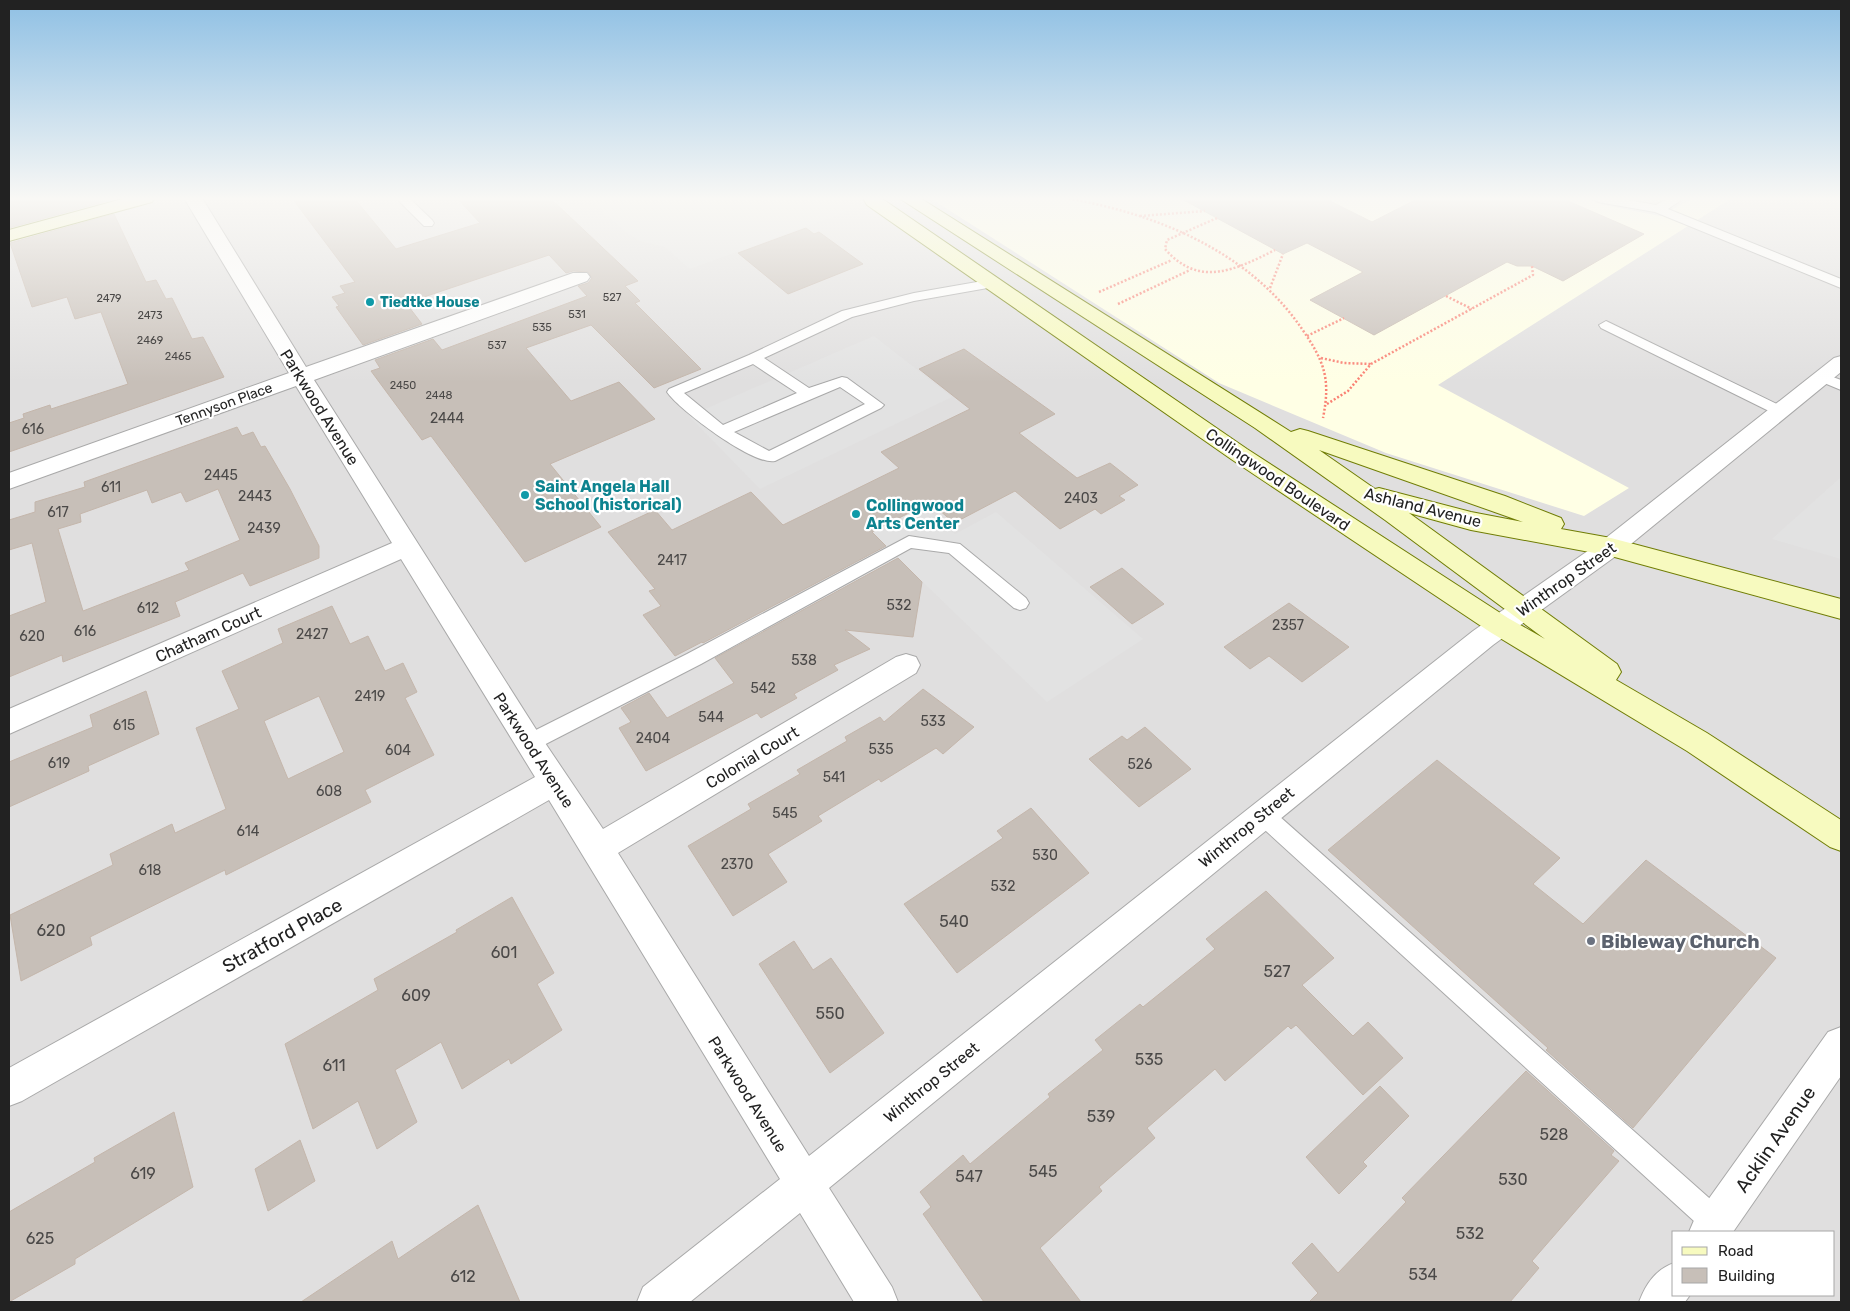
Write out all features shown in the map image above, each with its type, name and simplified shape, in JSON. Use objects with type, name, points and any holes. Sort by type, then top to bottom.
[{"type":"main road","name":"Collingwood Boulevard","points":[[958,259],[1239,454],[1512,617],[1841,837]]},
{"type":"main road","name":"Collingwood Boulevard","points":[[1004,259],[1261,422],[1364,492],[1512,617]]},
{"type":"main road","points":[[994,284],[1034,278]]},
{"type":"main road","name":"Ashland Avenue","points":[[1261,422],[1348,454],[1496,502],[1612,547]]},
{"type":"main road","name":"Ashland Avenue","points":[[1239,454],[1364,492],[1471,521],[1612,547],[1841,609]]},
{"type":"street","name":"Parkwood Avenue","points":[[230,259],[529,743],[598,849],[877,1302]]},
{"type":"street","name":"Tennyson Place","points":[[9,481],[580,277]]},
{"type":"street","name":"Winthrop Street","points":[[658,1302],[1262,814],[1512,617],[1612,547],[1780,411],[1832,382],[1841,362]]},
{"type":"street","name":"Chatham Court","points":[[9,722],[407,546]]},
{"type":"street","name":"Colonial Court","points":[[598,849],[906,665]]},
{"type":"street","name":"Stratford Place","points":[[9,1088],[554,782]]},
{"type":"street","name":"Acklin Avenue","points":[[1713,1228],[1841,1045]]},
{"type":"street","points":[[1660,1302],[1672,1286]]},
{"type":"lane","points":[[1780,259],[1841,284]]},
{"type":"lane","points":[[721,432],[842,381],[876,405],[770,457],[721,432],[674,392],[754,358],[847,314],[914,297],[994,284]]},
{"type":"lane","points":[[1606,325],[1780,411]]},
{"type":"lane","points":[[754,358],[808,394]]},
{"type":"lane","points":[[529,743],[694,659],[909,542],[954,548],[1020,603]]},
{"type":"lane","points":[[1262,814],[1713,1228]]},
{"type":"path","points":[[1229,259],[1270,288],[1308,336],[1321,358],[1327,404],[1321,426]]},
{"type":"path","points":[[1095,294],[1172,260],[1190,270],[1222,272],[1255,259]]},
{"type":"path","points":[[1270,288],[1281,259]]},
{"type":"path","points":[[1327,404],[1348,391],[1371,364],[1533,275],[1532,266]]},
{"type":"path","points":[[1115,306],[1190,270]]},
{"type":"path","points":[[1446,296],[1472,309]]},
{"type":"path","points":[[1308,336],[1344,318]]},
{"type":"path","points":[[1321,358],[1344,363],[1371,364]]},
{"type":"shaded area","points":[[9,259],[1841,259],[1841,1302],[9,1302]]},
{"type":"shaded area","points":[[679,259],[717,259],[690,269]]},
{"type":"shaded area","points":[[1026,259],[1636,259],[1438,385],[1629,488],[1584,516],[1386,453],[1219,383]]},
{"type":"shaded area","points":[[874,336],[952,397],[760,489],[689,416]]},
{"type":"shaded area","points":[[1841,477],[1841,559],[1772,539]]},
{"type":"shaded area","points":[[923,506],[955,534],[996,512],[1143,639],[1047,702],[897,557],[855,580],[830,554]]},
{"type":"building","points":[[16,259],[135,259],[146,282],[156,280],[166,299],[172,298],[192,339],[203,337],[224,377],[9,452],[9,423],[24,418],[23,414],[50,405],[51,409],[128,384],[101,312],[75,319],[67,297],[32,307]]},
{"type":"building","points":[[338,259],[537,259],[406,303],[422,324],[363,345],[336,307],[339,306],[332,297],[345,293],[340,286],[355,282]]},
{"type":"building","points":[[553,259],[615,259],[638,281],[625,286],[640,301],[635,303],[701,369],[654,388],[591,325],[526,348],[571,401],[619,382],[655,419],[550,464],[601,527],[525,562],[431,436],[422,440],[371,371],[380,368],[375,360],[433,339],[442,350],[587,296],[578,286],[588,283],[592,278],[588,272],[573,271],[566,273]]},
{"type":"building","points":[[746,259],[856,259],[863,264],[788,294]]},
{"type":"building","points":[[1338,259],[1601,259],[1563,281],[1532,266],[1517,266],[1507,262],[1374,335],[1310,300],[1363,272]]},
{"type":"building","name":"Collingwood Arts Center","points":[[964,349],[1055,414],[1019,433],[1077,478],[1110,463],[1138,485],[1119,496],[1125,500],[1101,514],[1095,509],[1060,529],[1015,491],[954,523],[930,502],[872,532],[886,546],[675,656],[643,615],[661,606],[649,591],[655,589],[608,532],[655,510],[672,530],[751,492],[783,525],[899,468],[881,452],[970,409],[919,369]]},
{"type":"building","points":[[237,427],[242,436],[253,432],[261,447],[265,446],[290,489],[319,546],[319,558],[250,586],[243,573],[175,602],[180,616],[63,662],[62,655],[9,677],[9,616],[46,602],[32,543],[9,550],[9,520],[35,512],[35,502],[85,487],[84,482]],"holes":[[[218,489],[240,540],[185,563],[189,570],[83,611],[58,529],[81,522],[80,514],[147,490],[152,503],[181,492],[186,502]]]},
{"type":"building","points":[[898,558],[922,582],[913,637],[845,630],[870,649],[834,665],[838,670],[794,694],[797,698],[761,718],[757,713],[646,771],[619,728],[631,722],[621,708],[649,693],[667,718],[734,683],[715,658]]},
{"type":"building","points":[[1122,568],[1164,604],[1132,624],[1090,587]]},
{"type":"building","points":[[1289,603],[1349,647],[1302,682],[1269,656],[1250,669],[1224,647]]},
{"type":"building","points":[[332,606],[350,644],[368,636],[385,671],[403,663],[417,692],[405,698],[434,755],[365,790],[371,802],[226,875],[225,870],[90,937],[92,945],[21,981],[10,915],[113,865],[110,854],[172,824],[175,833],[226,809],[196,728],[239,709],[222,671],[283,643],[278,629]],"holes":[[[319,696],[344,752],[288,779],[264,721]]]},
{"type":"building","points":[[923,689],[974,727],[943,754],[936,748],[881,782],[879,779],[818,816],[822,821],[768,854],[787,882],[733,916],[688,846],[751,809],[748,804],[800,774],[797,770],[847,741],[845,737],[880,717],[884,722]]},
{"type":"building","points":[[146,691],[159,734],[88,766],[89,771],[9,807],[9,762],[93,727],[90,715]]},
{"type":"building","points":[[1145,727],[1191,769],[1139,807],[1089,759],[1122,736],[1127,740]]},
{"type":"building","name":"Bibleway Church","points":[[1437,760],[1560,858],[1533,884],[1583,924],[1646,860],[1776,958],[1633,1128],[1546,1050],[1548,1048],[1328,850]]},
{"type":"building","points":[[1031,808],[1089,873],[957,973],[904,904],[1003,838],[997,831]]},
{"type":"building","points":[[1266,891],[1334,958],[1302,985],[1353,1036],[1368,1022],[1403,1058],[1363,1095],[1296,1025],[1291,1029],[1288,1026],[1225,1081],[1215,1069],[1147,1128],[1155,1138],[1099,1187],[1102,1191],[1040,1248],[1081,1302],[984,1302],[923,1214],[931,1207],[920,1192],[963,1155],[970,1164],[1050,1097],[1048,1094],[1103,1050],[1095,1040],[1140,1004],[1143,1007],[1215,949],[1206,939]]},
{"type":"building","points":[[512,897],[554,973],[537,984],[562,1030],[511,1064],[509,1059],[462,1089],[441,1042],[395,1070],[417,1122],[377,1149],[358,1101],[313,1129],[285,1044],[378,990],[374,979],[457,932],[456,930]]},
{"type":"building","points":[[794,941],[813,970],[831,958],[884,1033],[830,1073],[759,964]]},
{"type":"building","points":[[1526,1071],[1614,1151],[1611,1155],[1619,1161],[1532,1261],[1539,1268],[1510,1302],[1309,1302],[1318,1293],[1292,1263],[1312,1243],[1338,1273],[1406,1202],[1402,1198]]},
{"type":"building","points":[[1380,1086],[1409,1116],[1363,1162],[1367,1166],[1339,1194],[1306,1157]]},
{"type":"building","points":[[174,1112],[193,1187],[75,1259],[75,1264],[9,1302],[9,1212],[95,1162],[94,1158]]},
{"type":"building","points":[[300,1140],[315,1181],[268,1211],[255,1169]]},
{"type":"building","points":[[478,1205],[520,1302],[301,1302],[392,1241],[398,1259]]},
{"type":"place","name":"Tiedtke House","points":[[370,302]]},
{"type":"place","name":"Saint Angela Hall School (historical)","points":[[525,495]]},
{"type":"place","name":"Collingwood Arts Center","points":[[856,514]]},
{"type":"place","name":"Bibleway Church","points":[[1591,941]]}]
